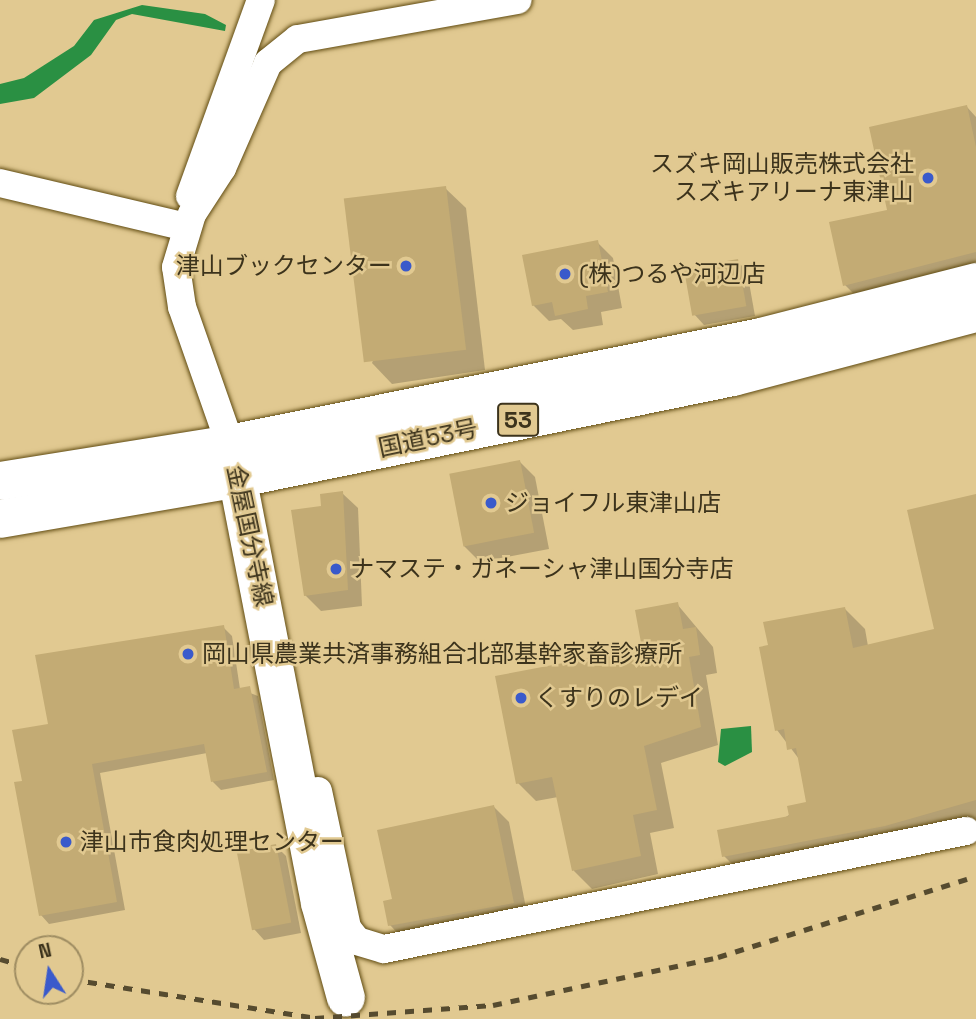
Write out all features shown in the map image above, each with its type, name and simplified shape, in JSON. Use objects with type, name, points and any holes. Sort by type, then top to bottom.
[{"type":"main road","name":"国道53号","points":[[0,519],[56,512],[235,461],[828,323],[976,282]]},
{"type":"main road","name":"国道53号","points":[[0,481],[73,468],[235,461],[733,377],[976,313]]},
{"type":"main road","name":"金屋国分寺線","points":[[235,461],[285,708],[320,903],[346,998]]},
{"type":"street","points":[[235,461],[178,293],[173,223],[194,185],[261,0]]},
{"type":"street","points":[[173,223],[222,167],[268,63],[283,45],[518,0]]},
{"type":"street","points":[[0,183],[173,223]]},
{"type":"street","points":[[285,708],[313,770],[347,928],[374,948],[966,831]]},
{"type":"shaded area","points":[[142,5],[205,14],[226,25],[225,31],[132,14],[116,20],[91,55],[34,98],[0,104],[0,84],[24,78],[74,46],[94,20]]},
{"type":"shaded area","points":[[751,726],[752,752],[725,766],[718,762],[721,729]]},
{"type":"building","name":"スズキ岡山販売株式会社 スズキアリーナ東津山","points":[[967,105],[976,147],[976,252],[843,286],[829,222],[887,210],[869,127]]},
{"type":"building","name":"津山ブックセンター","points":[[446,186],[466,350],[364,362],[344,199]]},
{"type":"building","name":"(株)つるや河辺店","points":[[598,240],[608,292],[586,296],[588,309],[555,316],[552,302],[532,306],[522,255]]},
{"type":"building","points":[[738,259],[746,306],[692,316],[684,269]]},
{"type":"building","points":[[520,460],[534,533],[463,546],[449,474]]},
{"type":"building","name":"ナマステ・ガネーシャ津山国分寺店","points":[[343,491],[348,590],[304,596],[291,510],[321,506],[320,494]]},
{"type":"building","points":[[976,494],[976,800],[885,826],[722,857],[717,830],[789,816],[787,806],[806,802],[796,748],[787,750],[784,729],[775,731],[759,647],[768,645],[763,622],[845,607],[853,648],[934,629],[907,510]]},
{"type":"building","points":[[678,602],[683,629],[696,627],[700,655],[689,657],[701,727],[644,746],[657,810],[633,815],[641,856],[572,871],[552,777],[516,784],[495,676],[642,648],[635,610]]},
{"type":"building","points":[[224,625],[234,689],[250,686],[267,772],[211,782],[204,744],[92,764],[117,902],[39,916],[14,782],[22,781],[12,730],[48,724],[35,655]]},
{"type":"building","points":[[494,805],[514,903],[388,926],[383,901],[392,899],[377,830]]},
{"type":"building","name":"津山市食肉処理センター","points":[[276,844],[291,923],[252,930],[237,852]]},
{"type":"railway","points":[[84,981],[315,1018],[493,1005],[718,957],[976,876]]},
{"type":"railway","points":[[0,959],[14,963]]},
{"type":"place","name":"スズキ岡山販売株式会社 スズキアリーナ東津山","points":[[928,178]]},
{"type":"place","name":"津山ブックセンター","points":[[406,266]]},
{"type":"place","name":"(株)つるや河辺店","points":[[565,274]]},
{"type":"place","name":"ジョイフル東津山店","points":[[491,503]]},
{"type":"place","name":"ナマステ・ガネーシャ津山国分寺店","points":[[336,569]]},
{"type":"place","name":"岡山県農業共済事務組合北部基幹家畜診療所","points":[[188,654]]},
{"type":"place","name":"くすりのレデイ","points":[[521,698]]},
{"type":"place","name":"津山市食肉処理センター","points":[[66,842]]}]
